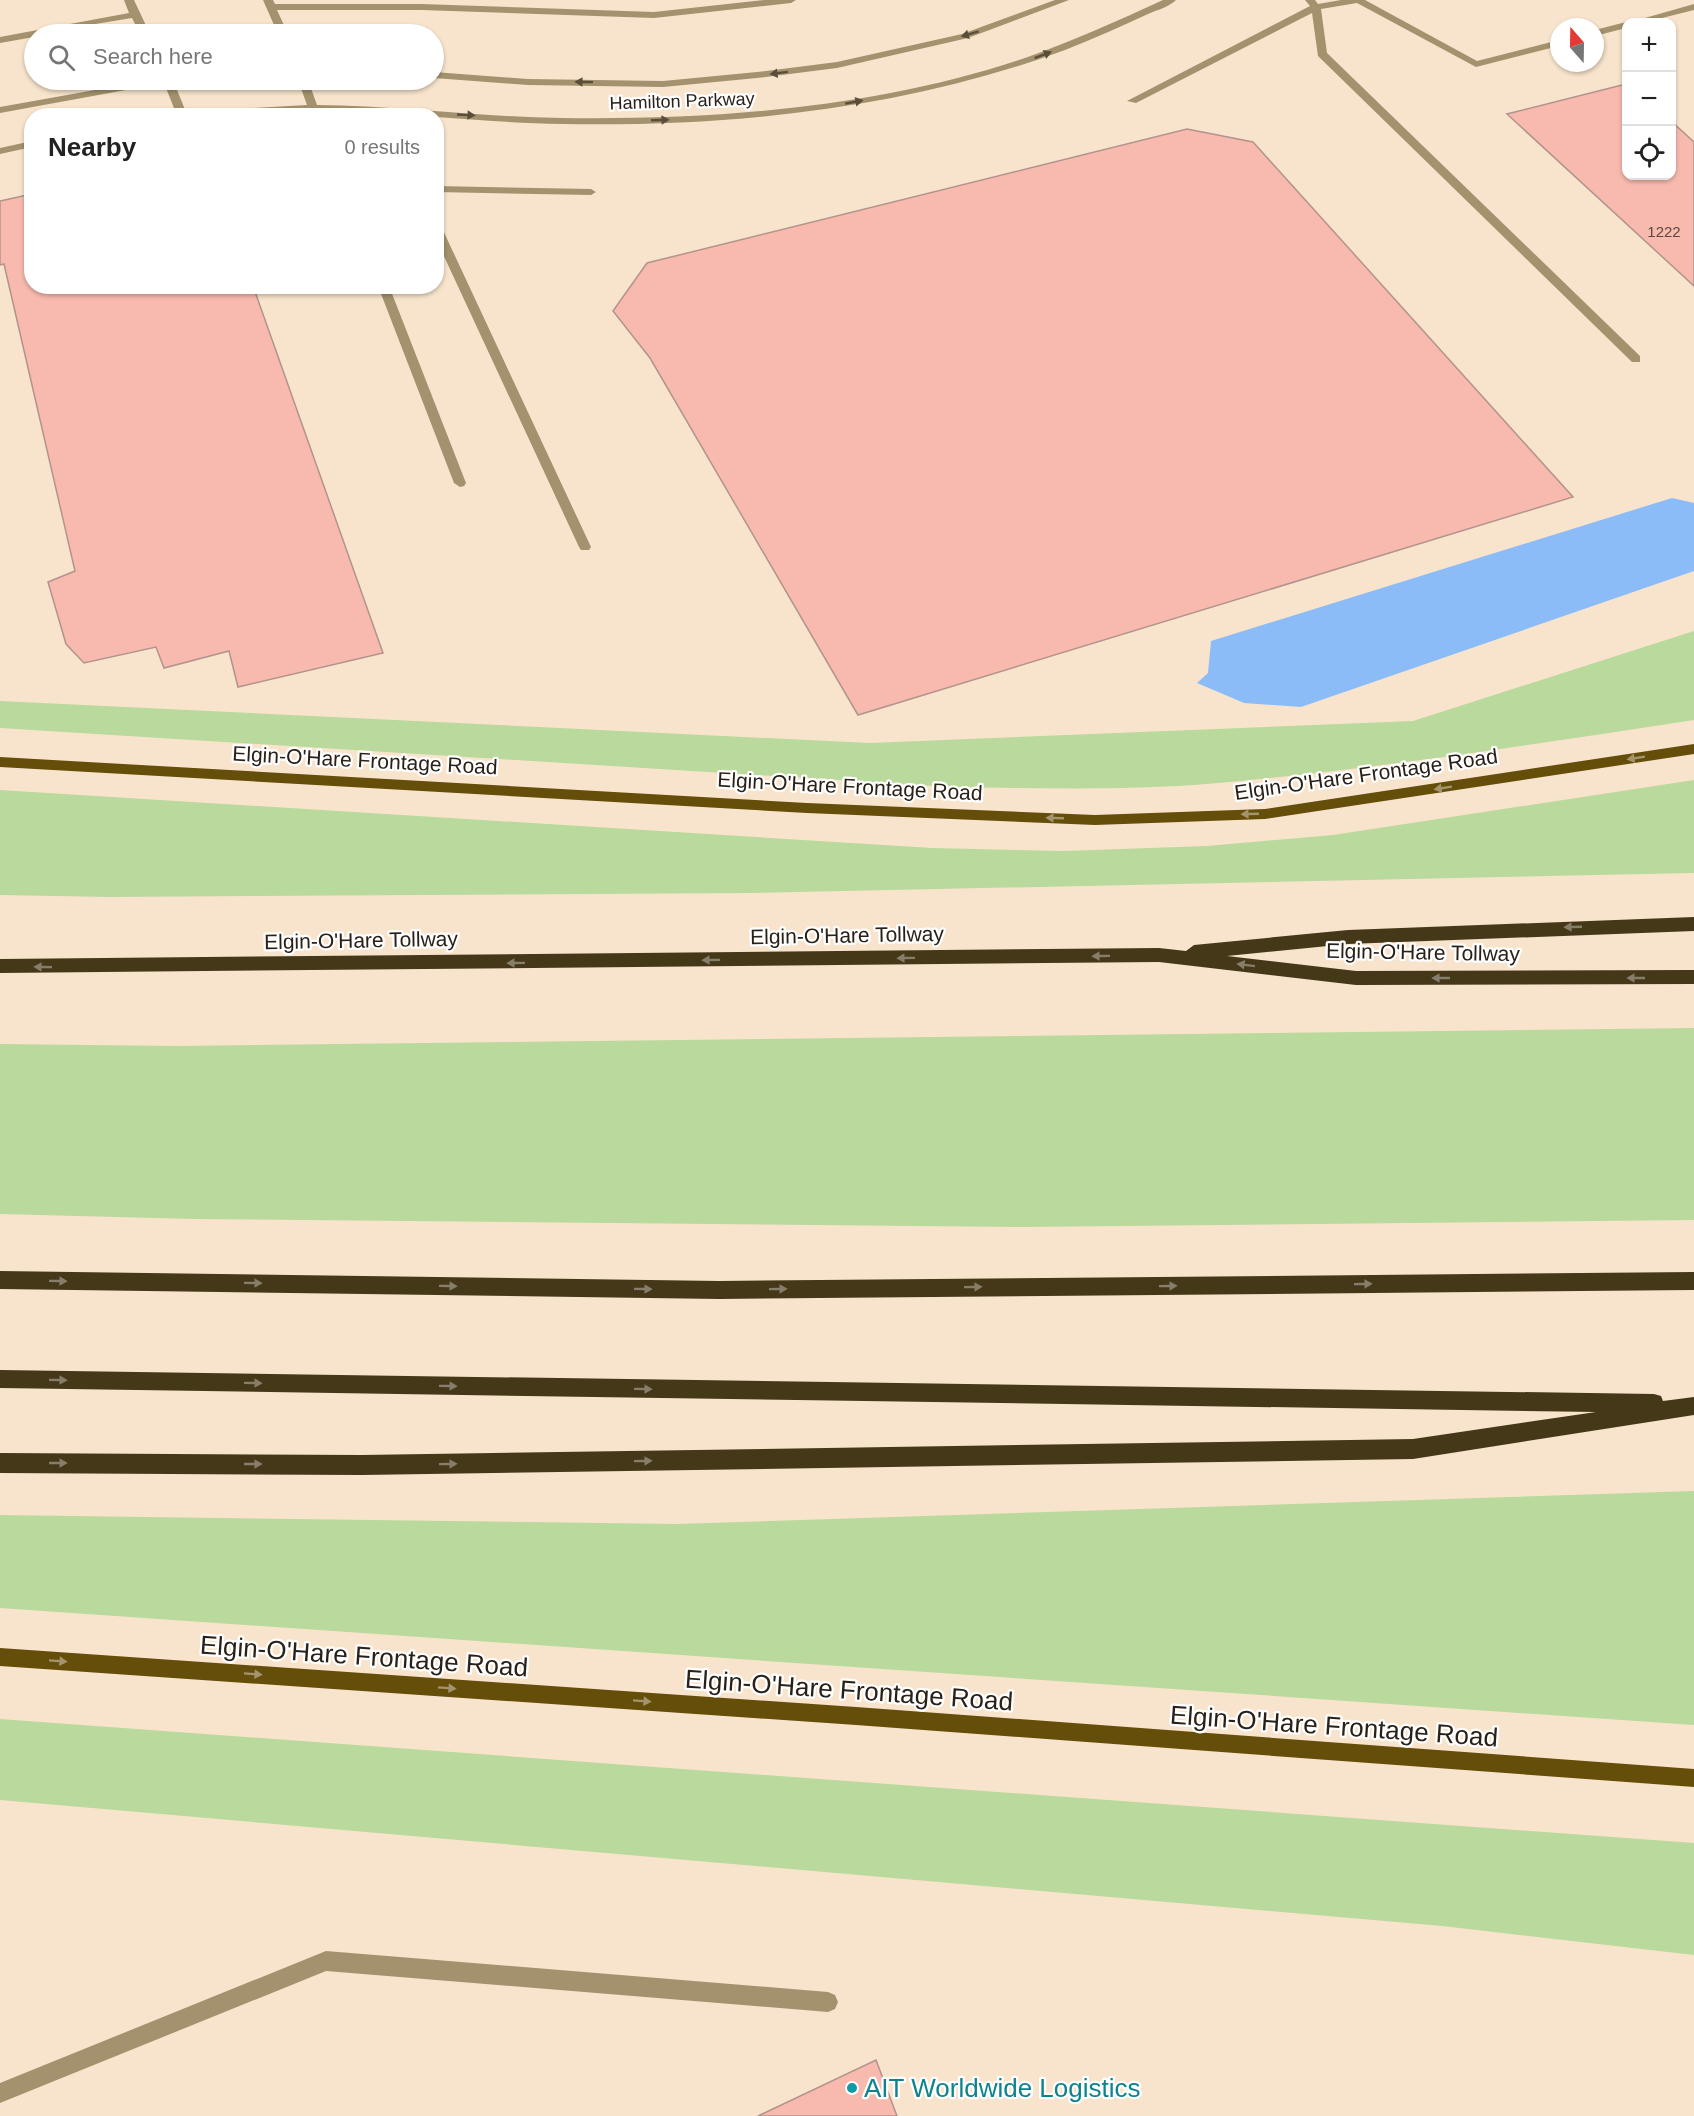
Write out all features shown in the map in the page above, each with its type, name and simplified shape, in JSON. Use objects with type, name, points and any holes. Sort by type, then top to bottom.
[{"type":"highway","points":[[1159,955],[1348,936],[1694,924]]},
{"type":"highway","name":"Elgin-O'Hare Tollway","points":[[0,966],[1159,955],[1356,978],[1694,977]]},
{"type":"highway","points":[[0,1280],[719,1290],[1694,1281]]},
{"type":"highway","points":[[0,1380],[1694,1405]]},
{"type":"highway","points":[[0,1462],[362,1465],[1413,1449],[1694,1405]]},
{"type":"main road","name":"Elgin-O'Hare Frontage Road","points":[[0,762],[807,808],[1095,820],[1265,814],[1694,749]]},
{"type":"main road","name":"Elgin-O'Hare Frontage Road","points":[[0,1657],[856,1716],[1694,1778]]},
{"type":"street","points":[[129,0],[140,24]]},
{"type":"street","points":[[279,24],[270,4],[654,15],[791,0]]},
{"type":"street","name":"Hamilton Parkway","points":[[444,76],[528,82],[663,84],[757,75],[837,65],[965,36],[1064,0]]},
{"type":"street","name":"Hamilton Parkway","points":[[444,114],[561,121],[743,117],[848,103],[932,87],[1016,64],[1125,24],[1171,0]]},
{"type":"street","points":[[1132,100],[1313,4],[1358,0],[1476,64],[1550,45]]},
{"type":"street","points":[[1313,4],[1322,54],[1636,359]]},
{"type":"street","points":[[1651,18],[1694,7]]},
{"type":"street","points":[[86,24],[135,15]]},
{"type":"street","points":[[1604,31],[1622,26]]},
{"type":"street","points":[[0,40],[24,36]]},
{"type":"street","points":[[0,110],[111,90]]},
{"type":"street","points":[[171,90],[179,108]]},
{"type":"street","points":[[307,90],[314,108]]},
{"type":"street","points":[[0,151],[24,146]]},
{"type":"street","points":[[444,189],[591,192]]},
{"type":"street","points":[[444,242],[585,547]]},
{"type":"street","points":[[386,294],[460,483]]},
{"type":"street","points":[[0,2093],[326,1961],[828,2002]]},
{"type":"green space","points":[[1694,631],[1694,720],[1397,763],[1185,786],[950,787],[0,728],[0,701],[870,743],[1413,721]]},
{"type":"green space","points":[[1694,780],[1694,873],[752,893],[110,897],[0,895],[0,790],[932,848],[1064,851],[1207,846],[1333,835]]},
{"type":"green space","points":[[1694,1028],[1694,1220],[1022,1227],[194,1219],[0,1214],[0,1044],[179,1046]]},
{"type":"green space","points":[[1694,1491],[1694,1725],[0,1608],[0,1515],[677,1524]]},
{"type":"green space","points":[[0,1719],[1694,1843],[1694,1955],[1442,1926],[0,1800]]},
{"type":"water","points":[[1672,498],[1694,503],[1694,571],[1301,707],[1244,703],[1197,683],[1208,673],[1211,641]]},
{"type":"building","points":[[1622,85],[1622,180],[1676,180],[1676,126],[1694,142],[1694,286],[1507,114]]},
{"type":"building","points":[[1187,129],[1253,142],[1573,497],[858,715],[650,358],[613,311],[647,263]]},
{"type":"building","points":[[24,196],[24,294],[256,294],[383,653],[238,687],[229,651],[164,668],[156,647],[84,663],[66,644],[48,582],[75,571],[4,264],[0,265],[0,201]]},
{"type":"building","name":"AIT Worldwide Logistics","points":[[876,2060],[897,2116],[758,2116]]},
{"type":"place","name":"AIT Worldwide Logistics","points":[[852,2088]]}]
